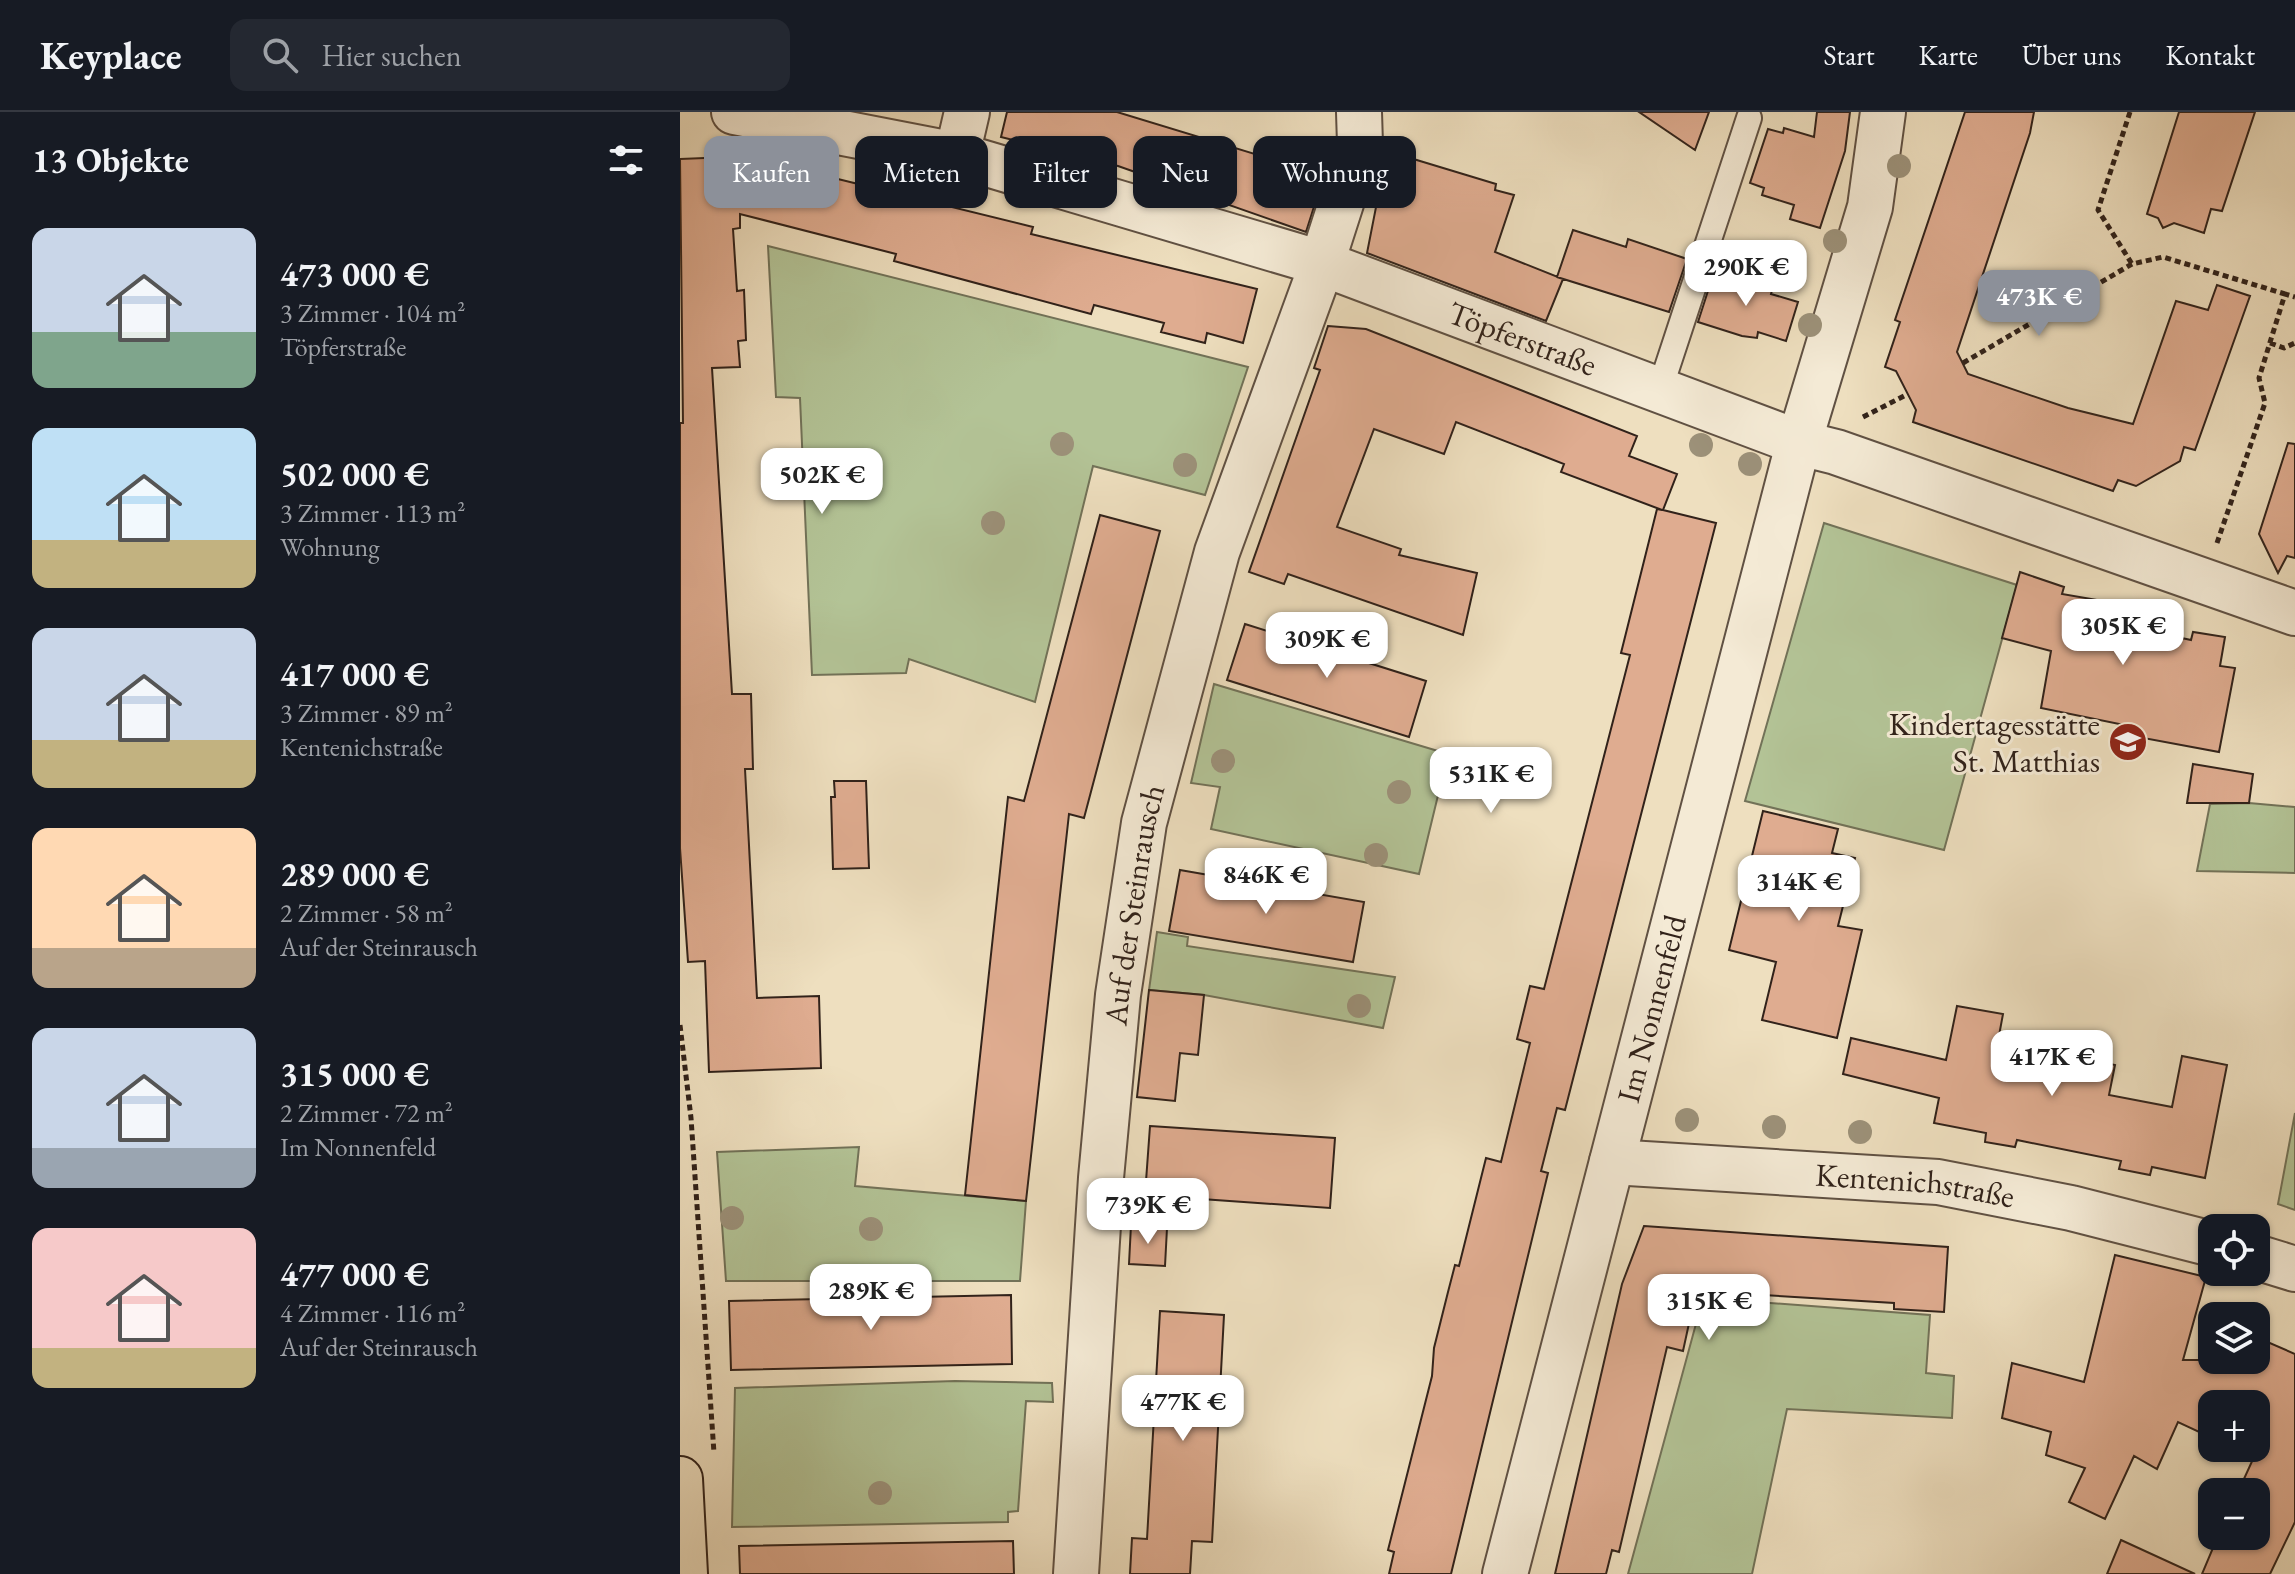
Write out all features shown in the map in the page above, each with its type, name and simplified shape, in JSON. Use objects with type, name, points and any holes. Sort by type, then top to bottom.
[{"type":"main road","points":[[685,1574],[697,1467]]},
{"type":"street","name":"Töpferstraße","points":[[734,112],[858,136]]},
{"type":"street","points":[[961,136],[967,112]]},
{"type":"street","name":"Auf der Steinrausch","points":[[1076,1574],[1101,1178],[1118,995],[1144,823],[1217,552],[1321,263],[1360,144],[1359,112]]},
{"type":"street","name":"Im Nonnenfeld","points":[[1505,1574],[1800,443],[1870,207],[1883,112]]},
{"type":"street","name":"Töpferstraße","points":[[988,164],[1321,263],[1800,443],[1836,452],[2295,613]]},
{"type":"street","name":"Kentenichstraße","points":[[1612,1162],[1938,1182],[2086,1211],[2198,1240]]},
{"type":"street","points":[[2270,1261],[2295,1269]]},
{"type":"lane","points":[[1659,392],[1749,118]]},
{"type":"path","points":[[2130,112],[2098,210],[2132,264]]},
{"type":"path","points":[[1963,363],[2132,264],[2163,257],[2295,297]]},
{"type":"path","points":[[2215,550],[2265,403],[2259,378],[2285,294]]},
{"type":"path","points":[[2270,343],[2284,348],[2295,343]]},
{"type":"path","points":[[1851,423],[1908,394]]},
{"type":"path","points":[[680,1025],[691,1118],[697,1467]]},
{"type":"green space","points":[[768,246],[1248,367],[1205,495],[1093,466],[1035,702],[909,659],[906,673],[812,675],[800,398],[776,397]]},
{"type":"green space","points":[[1824,523],[2017,585],[1944,850],[1745,801]]},
{"type":"green space","points":[[1214,684],[1448,754],[1419,874],[1211,829],[1220,787],[1191,783]]},
{"type":"green space","points":[[2210,804],[2295,807],[2295,873],[2197,871]]},
{"type":"green space","points":[[1157,932],[1188,937],[1187,946],[1395,977],[1383,1028],[1204,995],[1149,990]]},
{"type":"green space","points":[[2295,1113],[2295,1210],[2278,1204]]},
{"type":"green space","points":[[859,1147],[855,1186],[1026,1201],[1020,1281],[726,1281],[717,1152]]},
{"type":"green space","points":[[1703,1298],[1930,1315],[1926,1373],[1954,1376],[1952,1418],[1787,1409],[1752,1574],[1628,1574]]},
{"type":"green space","points":[[955,1381],[1052,1383],[1053,1402],[1026,1401],[1018,1511],[1008,1512],[1008,1522],[732,1527],[735,1388]]},
{"type":"building","points":[[1007,112],[1117,112],[1196,136],[1133,136],[1133,171],[1117,166],[1117,136],[1001,137]]},
{"type":"building","points":[[1639,112],[1709,112],[1695,150]]},
{"type":"building","points":[[1817,112],[1850,112],[1845,151],[1820,228],[1790,219],[1794,205],[1762,195],[1764,188],[1750,183],[1768,129],[1783,133],[1784,128],[1814,137]]},
{"type":"building","points":[[1965,112],[2034,112],[2030,133],[1957,352],[1968,374],[2068,408],[2133,424],[2176,301],[2208,310],[2217,285],[2250,296],[2195,450],[2184,447],[2180,461],[2136,486],[2118,480],[2113,491],[1913,422],[1916,410],[1896,371],[1885,367],[1900,322],[1895,320]]},
{"type":"building","points":[[2179,112],[2255,112],[2222,211],[2211,209],[2204,233],[2174,223],[2163,228],[2158,218],[2147,214]]},
{"type":"building","points":[[1237,149],[1253,153],[1253,208],[1314,208],[1306,232],[1237,208]]},
{"type":"building","points":[[704,158],[704,208],[839,208],[839,179],[855,183],[855,208],[956,208],[1033,227],[1031,234],[1257,289],[1243,343],[1207,333],[1205,343],[1161,332],[1164,323],[1094,305],[1091,314],[894,261],[896,254],[740,214],[740,228],[733,229],[737,291],[744,290],[746,340],[738,341],[740,367],[712,368],[732,694],[751,694],[753,769],[745,769],[757,998],[819,996],[821,1068],[709,1072],[705,961],[688,962],[680,848],[680,423],[683,423],[680,159]]},
{"type":"building","points":[[1416,160],[1496,184],[1495,190],[1514,195],[1495,252],[1563,279],[1546,321],[1367,253],[1376,208],[1416,208]]},
{"type":"building","points":[[1573,230],[1626,247],[1628,239],[1687,259],[1669,312],[1557,277]]},
{"type":"building","points":[[1715,269],[1773,287],[1771,294],[1798,302],[1786,341],[1758,332],[1757,338],[1742,336],[1698,322]]},
{"type":"building","points":[[1328,326],[1366,329],[1637,436],[1629,456],[1677,474],[1663,510],[1716,523],[1565,1110],[1557,1108],[1541,1171],[1548,1173],[1451,1574],[1389,1574],[1394,1552],[1388,1550],[1432,1376],[1434,1348],[1448,1292],[1455,1265],[1459,1266],[1486,1158],[1501,1162],[1530,1043],[1517,1039],[1530,986],[1544,989],[1630,655],[1621,653],[1657,509],[1662,510],[1561,472],[1564,464],[1456,422],[1444,454],[1374,429],[1337,527],[1401,549],[1399,555],[1477,573],[1463,635],[1288,574],[1284,584],[1249,572],[1320,370],[1314,368]]},
{"type":"building","points":[[2288,443],[2295,444],[2295,558],[2287,556],[2278,573],[2259,534]]},
{"type":"building","points":[[1100,515],[1160,531],[1084,818],[1069,814],[1026,1201],[965,1195],[1008,797],[1024,801]]},
{"type":"building","points":[[2020,572],[2064,587],[2062,594],[2109,602],[2108,615],[2131,620],[2131,627],[2191,640],[2193,632],[2225,637],[2220,666],[2235,668],[2219,752],[2138,737],[2139,728],[2041,708],[2051,651],[2002,638]]},
{"type":"building","points":[[1245,624],[1426,681],[1409,737],[1227,680]]},
{"type":"building","points":[[2193,764],[2253,774],[2249,803],[2187,803]]},
{"type":"building","points":[[834,781],[866,781],[869,868],[833,869],[831,797],[835,797]]},
{"type":"building","points":[[1763,811],[1838,829],[1832,853],[1855,858],[1838,926],[1862,930],[1837,1038],[1762,1020],[1776,962],[1729,950]]},
{"type":"building","points":[[1180,870],[1364,902],[1353,962],[1169,931]]},
{"type":"building","points":[[1149,990],[1204,995],[1198,1055],[1180,1053],[1175,1101],[1137,1097]]},
{"type":"building","points":[[1957,1006],[2003,1014],[1998,1041],[2115,1065],[2109,1095],[2172,1107],[2182,1056],[2227,1065],[2205,1178],[2152,1167],[2150,1175],[2119,1169],[2121,1161],[2017,1140],[2015,1147],[1985,1142],[1986,1133],[1934,1123],[1939,1098],[1843,1074],[1851,1038],[1946,1060]]},
{"type":"building","points":[[1150,1126],[1335,1138],[1330,1208],[1145,1195]]},
{"type":"building","points":[[1131,1225],[1167,1228],[1165,1266],[1129,1264]]},
{"type":"building","points":[[1644,1226],[1948,1247],[1944,1312],[1894,1309],[1894,1303],[1696,1291],[1683,1351],[1667,1347],[1619,1552],[1612,1550],[1606,1574],[1555,1574],[1622,1284]]},
{"type":"building","points":[[2115,1255],[2198,1275],[2198,1286],[2204,1286],[2183,1360],[2198,1360],[2198,1374],[2270,1374],[2270,1343],[2295,1354],[2295,1522],[2270,1574],[2202,1574],[2212,1550],[2270,1550],[2270,1478],[2244,1478],[2252,1462],[2270,1462],[2270,1390],[2198,1390],[2198,1431],[2178,1422],[2157,1469],[2134,1456],[2105,1519],[2069,1502],[2085,1468],[2046,1455],[2051,1432],[2002,1418],[2012,1363],[2084,1382]]},
{"type":"building","points":[[1011,1295],[1012,1364],[731,1370],[729,1301]]},
{"type":"building","points":[[1160,1311],[1224,1315],[1212,1542],[1192,1541],[1190,1574],[1130,1574],[1132,1538],[1147,1539]]},
{"type":"building","points":[[2121,1540],[2195,1574],[2107,1574]]},
{"type":"building","points":[[1013,1541],[1014,1574],[740,1574],[739,1546]]},
{"type":"place","name":"Kindertagesstätte St. Matthias","points":[[2128,742]]}]
